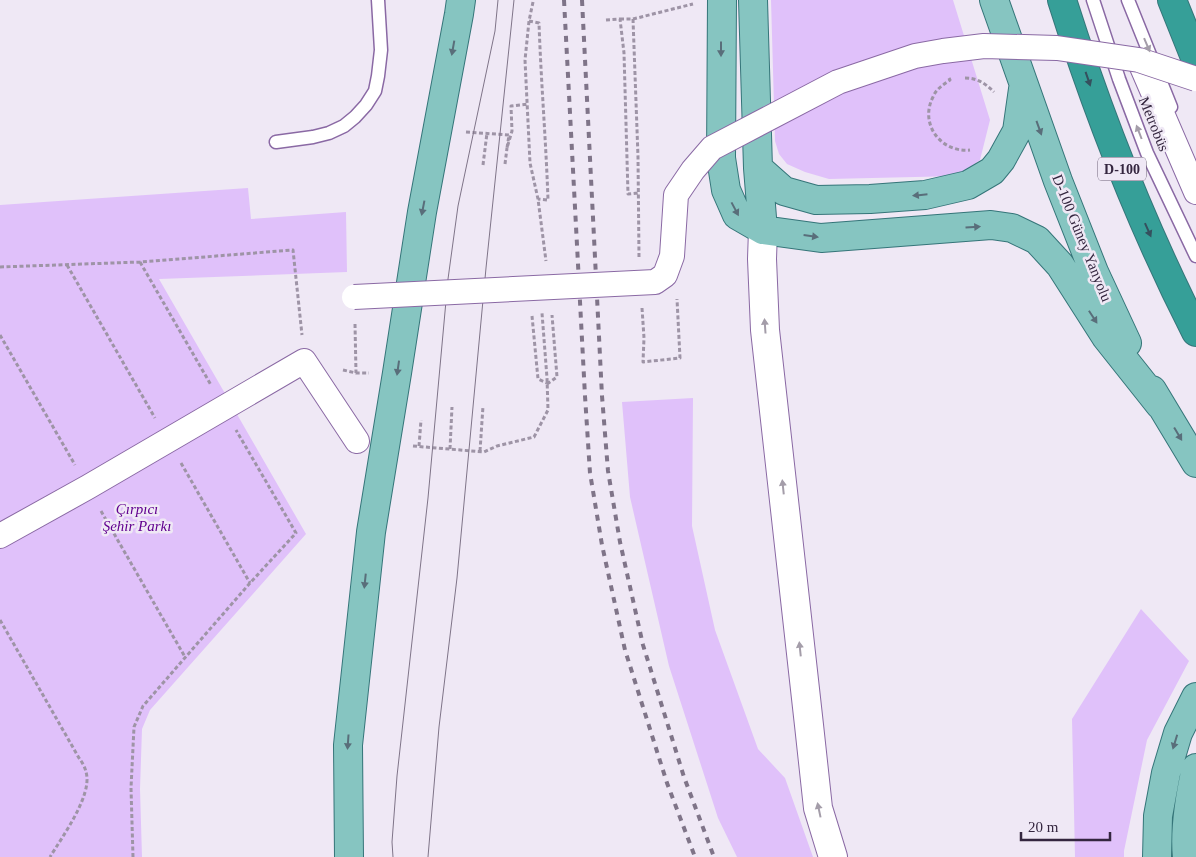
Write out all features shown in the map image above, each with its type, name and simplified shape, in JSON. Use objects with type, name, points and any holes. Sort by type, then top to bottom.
[{"type":"highway","name":"D-100","points":[[1062,0],[1096,102],[1128,184],[1176,293],[1196,332]]},
{"type":"highway","points":[[1172,0],[1196,60]]},
{"type":"main road","points":[[349,857],[348,745],[371,532],[422,212],[461,0]]},
{"type":"main road","points":[[752,0],[758,168],[763,230],[762,259],[765,330],[818,808],[833,857]]},
{"type":"main road","name":"D-100 Güney Yanyolu","points":[[994,0],[1058,181],[1094,272],[1126,340],[1160,405],[1196,463]]},
{"type":"main road","points":[[711,1],[721,158],[726,190],[737,215],[763,230],[821,238],[991,225],[1012,228],[1037,240],[1060,265],[1106,337],[1160,405]]},
{"type":"main road","points":[[758,168],[784,191],[816,200],[925,195],[968,185],[992,171],[1001,160],[1017,131],[1024,85]]},
{"type":"main road","points":[[1157,857],[1158,816],[1166,773],[1178,733],[1196,698]]},
{"type":"main road","points":[[1187,857],[1186,846],[1191,794],[1196,768]]},
{"type":"street","points":[[354,297],[655,282],[665,275],[672,256],[676,195],[693,170],[712,148],[838,82],[915,56],[984,46],[1056,48],[1139,60],[1196,79]]},
{"type":"street","points":[[1139,60],[1196,192]]},
{"type":"street","points":[[0,536],[304,361],[357,441]]},
{"type":"lane","points":[[276,142],[329,133],[344,126],[366,105],[375,91],[381,50],[378,0]]},
{"type":"lane","name":"Metrobüs","points":[[1093,0],[1119,79],[1147,153],[1196,256]]},
{"type":"lane","name":"Metrobüs","points":[[1128,0],[1196,169]]},
{"type":"path","points":[[606,20],[633,19],[711,1]]},
{"type":"path","points":[[385,444],[484,452],[497,446],[534,438],[548,410],[544,288],[538,199],[530,163],[525,60],[533,2]]},
{"type":"path","points":[[620,19],[624,53],[628,194],[638,193]]},
{"type":"path","points":[[633,19],[640,283]]},
{"type":"path","points":[[529,22],[539,23],[547,162],[548,200],[538,199]]},
{"type":"path","points":[[949,50],[950,80],[939,87],[932,97],[929,108],[929,120],[933,132],[940,141],[950,148],[974,149]]},
{"type":"path","points":[[505,164],[512,131],[511,106],[528,104]]},
{"type":"path","points":[[462,132],[509,134],[508,148]]},
{"type":"path","points":[[484,165],[487,133]]},
{"type":"path","points":[[0,267],[140,262],[293,250],[304,361]]},
{"type":"path","points":[[133,857],[131,788],[134,727],[143,706],[296,533],[140,262]]},
{"type":"path","points":[[544,288],[557,377],[547,384]]},
{"type":"path","points":[[644,338],[643,362],[680,358],[676,294]]},
{"type":"path","points":[[354,297],[356,373]]},
{"type":"path","points":[[532,313],[538,379],[547,384]]},
{"type":"path","points":[[480,451],[483,406]]},
{"type":"path","points":[[450,449],[452,407]]},
{"type":"path","points":[[419,446],[421,420]]},
{"type":"path","points":[[0,620],[87,773],[84,798],[50,857]]},
{"type":"green space","points":[[771,0],[953,0],[990,120],[980,160],[958,176],[829,179],[787,164],[779,154],[775,141]]},
{"type":"green space","name":"Çırpıcı Şehir Parkı","points":[[248,188],[251,219],[346,212],[347,272],[159,279],[306,534],[150,710],[142,729],[140,789],[142,857],[0,857],[0,205]]},
{"type":"green space","points":[[693,398],[692,526],[715,630],[758,749],[785,778],[813,857],[737,857],[718,818],[669,666],[630,497],[622,402]]},
{"type":"green space","points":[[1141,609],[1189,661],[1147,740],[1124,857],[1075,857],[1072,719]]},
{"type":"tram line","points":[[393,857],[392,842],[397,776],[428,498],[448,279],[458,206],[495,31],[498,0]]},
{"type":"tram line","points":[[428,857],[439,727],[457,578],[486,268],[514,0]]},
{"type":"railway","points":[[564,0],[590,473],[602,545],[625,650],[667,783],[695,857]]},
{"type":"railway","points":[[582,0],[602,396],[608,471],[620,542],[643,645],[684,777],[714,857]]}]
